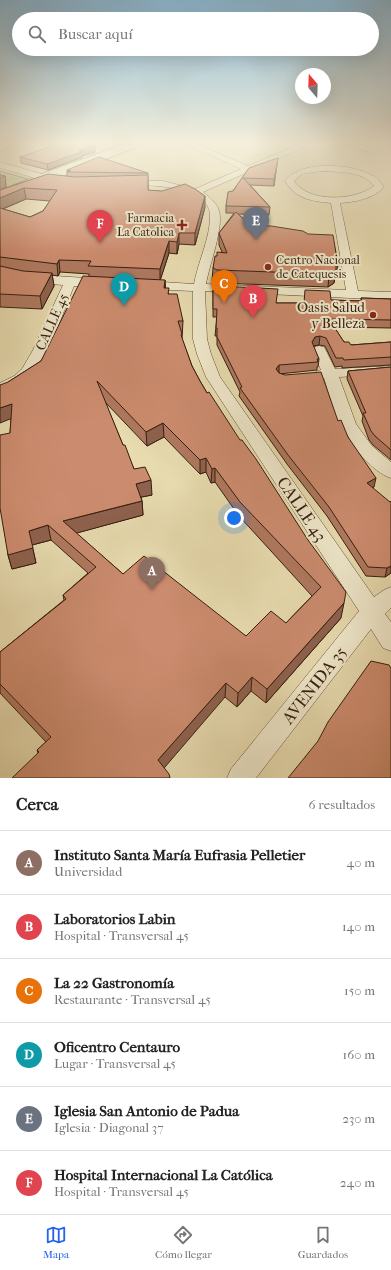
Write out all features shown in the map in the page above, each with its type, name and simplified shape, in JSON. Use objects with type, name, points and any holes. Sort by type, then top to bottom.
[{"type":"main road","points":[[0,196],[43,178]]},
{"type":"street","points":[[46,178],[64,182]]},
{"type":"street","points":[[118,182],[166,184],[196,192],[226,178]]},
{"type":"street","points":[[291,178],[289,181],[290,186],[296,191],[307,195],[335,200],[354,199],[369,196],[379,187]]},
{"type":"street","points":[[371,178],[379,187]]},
{"type":"street","points":[[379,187],[391,188]]},
{"type":"street","name":"CALLE 43","points":[[196,192],[209,202],[215,212],[199,287],[200,339],[213,377],[391,641]]},
{"type":"street","points":[[335,200],[353,294]]},
{"type":"street","name":"CALLE 45","points":[[0,273],[25,278],[70,282],[40,350],[28,371],[19,379],[0,389]]},
{"type":"street","points":[[70,282],[115,284]]},
{"type":"street","points":[[131,284],[391,296]]},
{"type":"street","points":[[319,350],[330,374],[348,426],[366,450],[391,472]]},
{"type":"street","points":[[307,376],[391,370]]},
{"type":"street","name":"AVENIDA 35","points":[[240,778],[371,612],[391,596]]},
{"type":"green space","points":[[0,178],[28,179],[0,190]]},
{"type":"building","points":[[35,178],[148,178],[148,190],[162,191],[185,184],[205,196],[195,233],[179,233],[177,242],[169,241],[160,269],[88,266],[91,261],[59,260],[57,264],[0,257],[0,208],[30,217],[43,211],[57,190],[24,188],[0,198],[0,190]]},
{"type":"building","points":[[243,178],[270,207],[226,206],[228,192],[233,191]]},
{"type":"building","points":[[236,212],[250,225],[271,226],[303,231],[308,234],[333,235],[338,265],[336,265],[336,270],[329,274],[217,270],[213,268],[217,252],[227,253],[219,233]]},
{"type":"building","points":[[0,266],[23,271],[52,273],[40,296],[0,294]]},
{"type":"building","points":[[83,276],[165,280],[164,288],[169,288],[168,294],[177,294],[183,321],[178,321],[181,335],[192,366],[200,381],[207,393],[209,392],[240,440],[242,440],[256,459],[308,540],[346,592],[344,603],[267,689],[252,677],[238,693],[226,683],[158,760],[169,774],[170,778],[12,778],[39,752],[37,750],[51,737],[0,684],[0,652],[66,599],[63,595],[96,567],[48,525],[29,531],[33,548],[8,555],[0,508],[0,435],[10,433],[12,404],[0,408],[0,385],[8,382],[41,361]],"holes":[[[97,381],[146,432],[163,423],[200,460],[206,458],[212,469],[215,468],[240,502],[321,587],[286,623],[271,611],[246,636],[144,556],[123,574],[63,521],[142,501],[136,484],[151,480],[145,467],[134,469]]]},
{"type":"building","points":[[218,286],[278,289],[276,303],[304,303],[305,290],[330,291],[331,300],[362,301],[361,298],[391,299],[391,320],[329,319],[344,342],[349,342],[351,345],[391,342],[391,357],[344,360],[343,358],[336,358],[326,338],[320,336],[315,337],[312,342],[319,359],[317,359],[318,362],[279,365],[276,369],[279,373],[285,375],[321,372],[338,421],[341,420],[348,437],[376,478],[367,483],[390,502],[391,501],[391,566],[387,568],[368,567],[329,507],[288,455],[240,388],[242,387],[217,337],[217,309],[213,309],[213,290]]},
{"type":"building","points":[[391,367],[391,450],[371,431],[363,413],[366,413],[348,371]]},
{"type":"building","points":[[371,661],[389,665],[391,668],[391,778],[288,778],[318,741],[328,722]]},
{"type":"place","name":"Farmacia La Catolica","points":[[182,225]]},
{"type":"place","name":"Iglesia San Antonio de Padua","points":[[256,240]]},
{"type":"place","name":"Hospital Internacional La Católica","points":[[100,243]]},
{"type":"place","name":"Centro Nacional de Catequesis","points":[[268,267]]},
{"type":"place","name":"La 22 Gastronomía","points":[[224,303]]},
{"type":"place","name":"Oficentro Centauro","points":[[124,306]]},
{"type":"place","name":"Oasis Salud y Belleza","points":[[373,315]]},
{"type":"place","name":"Laboratorios Labin","points":[[253,318]]},
{"type":"place","name":"Instituto Santa María Eufrasia Pelletier","points":[[152,590]]}]
